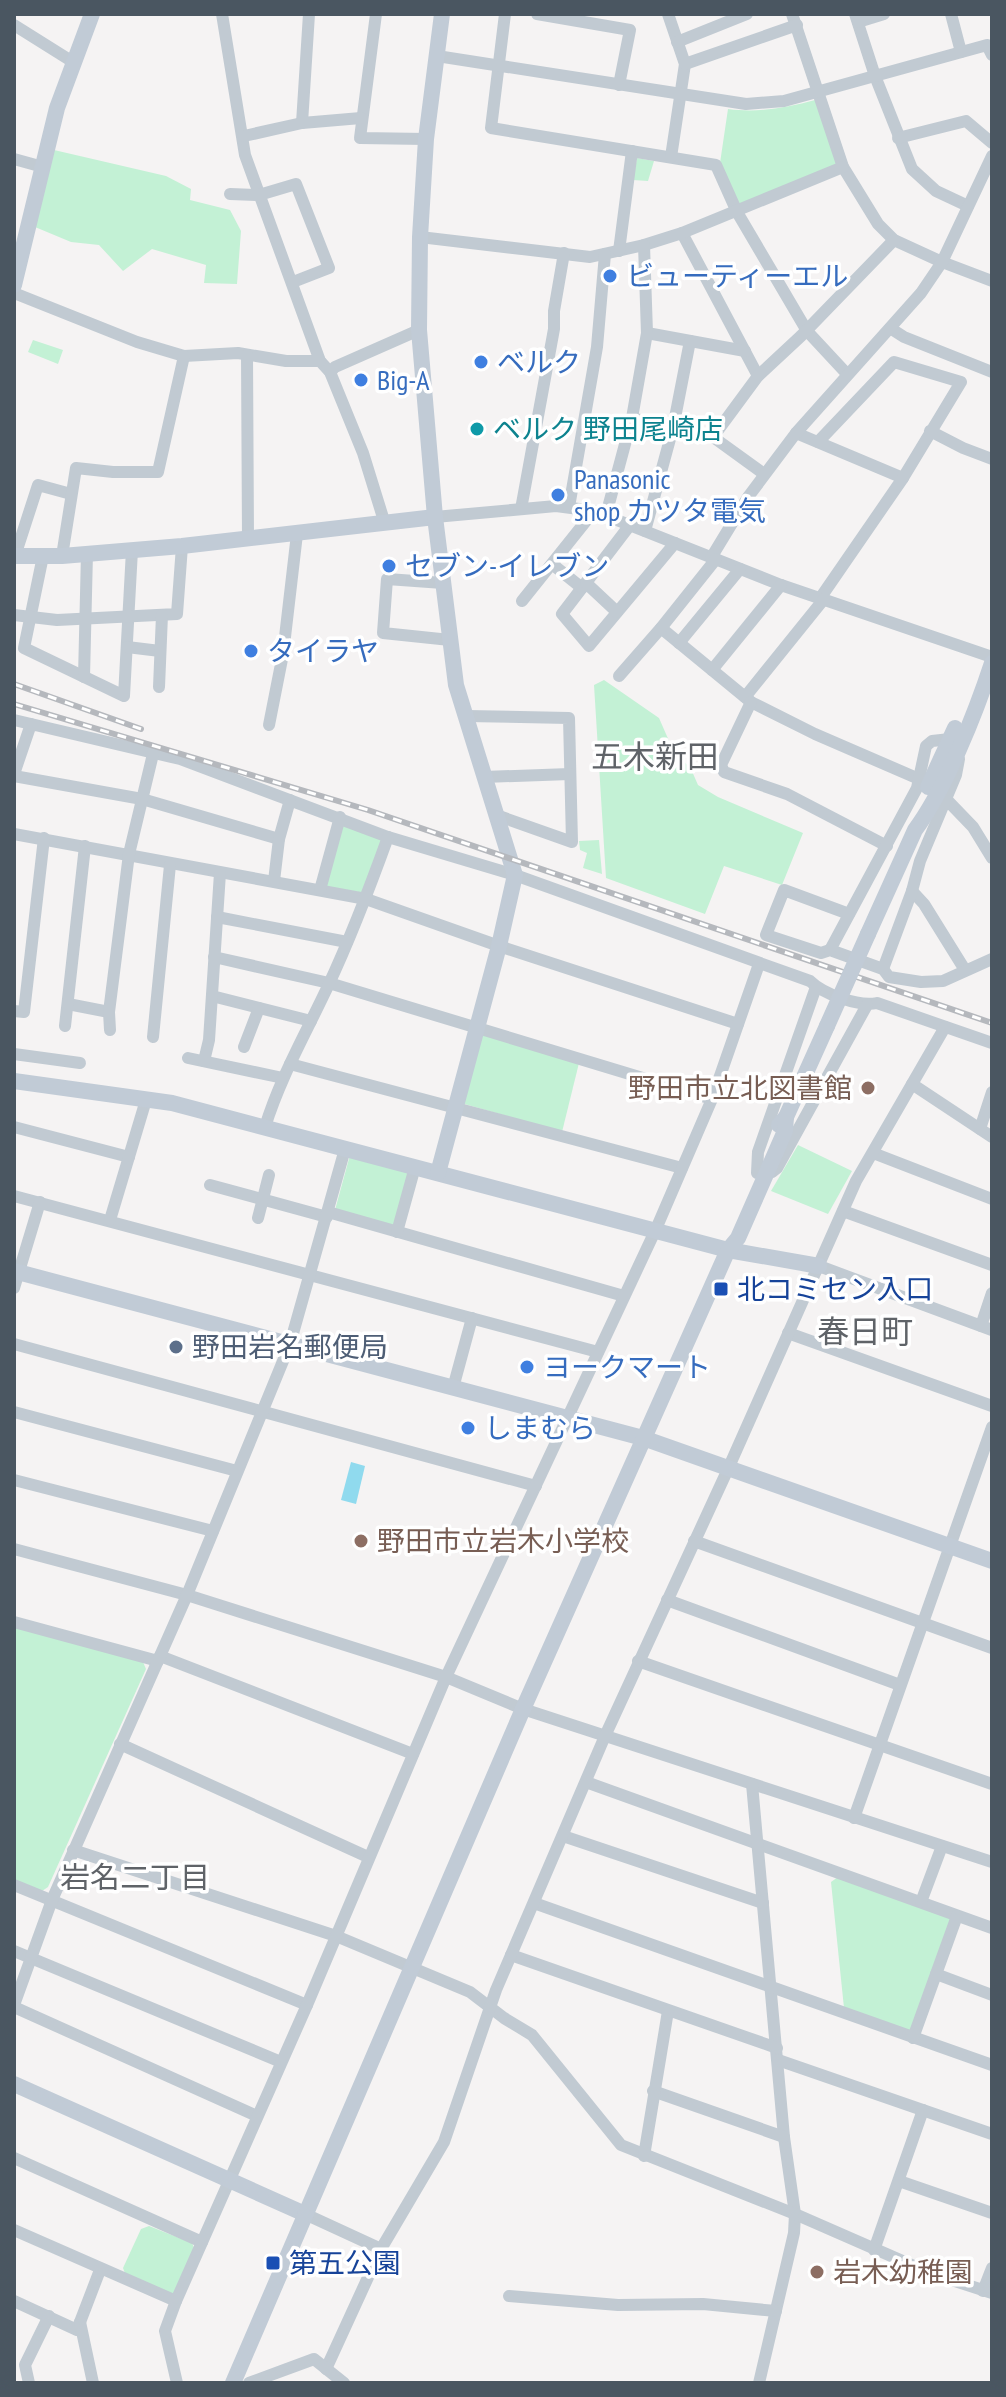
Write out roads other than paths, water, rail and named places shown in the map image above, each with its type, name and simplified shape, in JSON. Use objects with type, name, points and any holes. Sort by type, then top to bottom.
[{"type":"street","points":[[14,285],[57,108],[92,14]]},
{"type":"street","points":[[302,123],[308,14]]},
{"type":"street","points":[[376,14],[360,138],[426,139]]},
{"type":"street","points":[[438,1173],[515,875],[456,685],[435,517],[419,330],[420,237],[426,139],[442,14]]},
{"type":"street","points":[[505,14],[491,128],[716,165],[737,212],[807,331],[847,374]]},
{"type":"street","points":[[537,14],[630,30],[619,85]]},
{"type":"street","points":[[668,14],[685,64],[671,157]]},
{"type":"street","points":[[677,42],[747,14]]},
{"type":"street","points":[[884,14],[857,18],[898,138],[912,169],[936,191],[968,206]]},
{"type":"street","points":[[951,14],[961,52]]},
{"type":"street","points":[[221,15],[245,155],[320,361],[330,372],[363,453],[385,524]]},
{"type":"street","points":[[685,64],[794,20],[843,167],[878,224],[894,240],[992,281]]},
{"type":"street","points":[[14,25],[73,62]]},
{"type":"street","points":[[437,56],[746,104],[784,101],[961,52],[990,47]]},
{"type":"street","points":[[244,136],[302,123],[361,118]]},
{"type":"street","points":[[898,138],[966,121],[992,143]]},
{"type":"street","points":[[619,251],[632,151]]},
{"type":"street","points":[[619,676],[661,628],[713,558],[764,474],[796,433],[921,293],[942,262],[992,156]]},
{"type":"street","points":[[14,159],[43,167]]},
{"type":"street","points":[[420,237],[590,257],[682,233],[843,167]]},
{"type":"street","points":[[230,194],[259,195],[296,184],[329,268],[293,282]]},
{"type":"street","points":[[682,233],[758,376]]},
{"type":"street","points":[[713,437],[758,376],[807,331],[894,240]]},
{"type":"street","points":[[522,601],[600,513],[632,418],[647,333],[644,245]]},
{"type":"street","points":[[521,509],[554,329],[564,253]]},
{"type":"street","points":[[569,507],[597,347],[605,254]]},
{"type":"street","points":[[14,293],[137,342],[184,356],[247,355],[286,361],[320,361]]},
{"type":"street","points":[[890,328],[904,337],[992,372]]},
{"type":"street","points":[[330,372],[419,330]]},
{"type":"street","points":[[647,333],[745,351]]},
{"type":"street","points":[[645,531],[673,428],[690,341]]},
{"type":"street","points":[[247,355],[248,538]]},
{"type":"street","points":[[62,556],[76,468],[158,472],[184,356]]},
{"type":"street","points":[[818,442],[894,362],[961,382],[903,478],[748,700],[721,765],[724,772],[787,794],[887,846]]},
{"type":"street","points":[[632,418],[713,437],[764,474]]},
{"type":"street","points":[[930,431],[992,459]]},
{"type":"street","points":[[796,433],[903,478]]},
{"type":"street","points":[[71,494],[38,485],[15,556],[62,556],[182,546],[435,517],[569,507],[600,513],[781,585],[992,660],[975,686],[954,743],[918,811],[915,830],[786,1117],[777,1128],[761,1175],[729,1234],[728,1250],[523,1709],[233,2383]]},
{"type":"street","points":[[630,525],[562,614],[589,646],[675,543]]},
{"type":"street","points":[[269,725],[283,654],[297,534]]},
{"type":"street","points":[[14,615],[87,619],[177,614],[182,546]]},
{"type":"street","points":[[43,556],[24,648],[124,696],[132,550]]},
{"type":"street","points":[[84,677],[87,553]]},
{"type":"street","points":[[552,564],[617,612]]},
{"type":"street","points":[[679,643],[740,569]]},
{"type":"street","points":[[443,583],[387,579],[383,633],[450,640]]},
{"type":"street","points":[[712,670],[781,585]]},
{"type":"street","points":[[159,687],[162,615]]},
{"type":"street","points":[[661,628],[748,700],[815,734],[919,779]]},
{"type":"street","points":[[127,647],[160,651]]},
{"type":"street","points":[[466,716],[569,718],[572,842],[496,815]]},
{"type":"street","points":[[14,720],[180,759],[388,837],[515,875],[810,981],[816,987],[867,1005],[877,1003],[992,1043]]},
{"type":"street","points":[[31,724],[14,775],[142,799],[279,839]]},
{"type":"street","points":[[830,950],[887,846],[919,779],[926,746],[932,741],[954,743]]},
{"type":"street","points":[[883,969],[920,861],[956,775],[954,743]]},
{"type":"street","points":[[110,1030],[109,1012],[129,854],[153,754]]},
{"type":"street","points":[[484,777],[570,774]]},
{"type":"street","points":[[946,799],[973,827],[992,858]]},
{"type":"street","points":[[274,881],[279,839],[290,800]]},
{"type":"street","points":[[320,890],[340,817]]},
{"type":"street","points":[[14,834],[366,899],[738,1024]]},
{"type":"street","points":[[265,1127],[275,1093],[329,983],[366,899],[388,837]]},
{"type":"street","points":[[14,1011],[24,1012],[44,838]]},
{"type":"street","points":[[65,1026],[85,846]]},
{"type":"street","points":[[153,1037],[170,865]]},
{"type":"street","points":[[204,1061],[209,1040],[220,873]]},
{"type":"street","points":[[849,914],[784,890],[766,935],[821,953],[830,950],[883,969],[889,977],[921,982],[943,981],[992,959]]},
{"type":"street","points":[[912,891],[924,904],[965,970]]},
{"type":"street","points":[[217,917],[347,942]]},
{"type":"street","points":[[214,957],[329,983],[712,1099]]},
{"type":"street","points":[[177,2383],[165,2331],[176,2301],[307,2005],[446,1677],[656,1229],[712,1099],[759,964]]},
{"type":"street","points":[[761,1175],[758,1152],[816,987]]},
{"type":"street","points":[[212,996],[311,1021]]},
{"type":"street","points":[[68,1004],[109,1012]]},
{"type":"street","points":[[761,1175],[777,1168],[867,1005]]},
{"type":"street","points":[[244,1047],[259,1008]]},
{"type":"street","points":[[326,2369],[381,2249],[444,2142],[488,2007],[638,1661],[728,1469],[856,1181],[945,1027]]},
{"type":"street","points":[[14,1054],[80,1063]]},
{"type":"street","points":[[188,1058],[283,1078]]},
{"type":"street","points":[[290,1064],[682,1168]]},
{"type":"street","points":[[14,1081],[172,1103],[728,1250],[819,1266],[986,1328],[992,1293]]},
{"type":"street","points":[[912,1084],[992,1137]]},
{"type":"street","points":[[980,1129],[992,1092]]},
{"type":"street","points":[[110,1220],[146,1100]]},
{"type":"street","points":[[14,1127],[129,1157]]},
{"type":"street","points":[[257,2116],[14,2006],[52,1900],[187,1595],[290,1344],[345,1149]]},
{"type":"street","points":[[873,1153],[992,1199]]},
{"type":"street","points":[[397,1232],[415,1167]]},
{"type":"street","points":[[258,1218],[269,1175]]},
{"type":"street","points":[[210,1185],[397,1232],[624,1296]]},
{"type":"street","points":[[14,1196],[598,1352]]},
{"type":"street","points":[[40,1202],[16,1277],[290,1344],[643,1438],[992,1561]]},
{"type":"street","points":[[843,1211],[992,1265]]},
{"type":"street","points":[[453,1388],[472,1318]]},
{"type":"street","points":[[788,1333],[992,1406]]},
{"type":"street","points":[[14,1344],[536,1486]]},
{"type":"street","points":[[14,1412],[237,1471]]},
{"type":"street","points":[[854,1818],[992,1427]]},
{"type":"street","points":[[14,1480],[213,1531]]},
{"type":"street","points":[[694,1541],[992,1648]]},
{"type":"street","points":[[14,1549],[187,1595],[446,1677],[523,1709],[992,1862]]},
{"type":"street","points":[[667,1600],[900,1685]]},
{"type":"street","points":[[14,1622],[159,1658],[413,1754]]},
{"type":"street","points":[[638,1661],[992,1784]]},
{"type":"street","points":[[120,1744],[368,1857]]},
{"type":"street","points":[[586,1782],[992,1928]]},
{"type":"street","points":[[752,1784],[784,2137],[795,2214],[794,2233],[759,2383]]},
{"type":"street","points":[[563,1836],[763,1903]]},
{"type":"street","points":[[921,1902],[942,1846]]},
{"type":"street","points":[[73,1850],[336,1936],[470,1992],[532,2035],[621,2145],[644,2156],[795,2214],[930,2273],[988,2292],[992,2268]]},
{"type":"street","points":[[14,1885],[307,2005]]},
{"type":"street","points":[[534,1903],[992,2065]]},
{"type":"street","points":[[913,2038],[957,1916]]},
{"type":"street","points":[[14,1951],[281,2062]]},
{"type":"street","points":[[511,1955],[992,2134]]},
{"type":"street","points":[[936,1974],[992,1995]]},
{"type":"street","points":[[644,2156],[668,2011]]},
{"type":"street","points":[[14,2084],[381,2249]]},
{"type":"street","points":[[653,2091],[784,2137]]},
{"type":"street","points":[[874,2250],[923,2110]]},
{"type":"street","points":[[14,2158],[202,2242]]},
{"type":"street","points":[[899,2181],[992,2213]]},
{"type":"street","points":[[14,2230],[176,2301]]},
{"type":"street","points":[[14,2301],[77,2330],[100,2270]]},
{"type":"street","points":[[509,2296],[618,2305],[703,2304],[776,2311]]},
{"type":"street","points":[[29,2383],[20,2365],[49,2316]]},
{"type":"street","points":[[80,2322],[93,2383]]},
{"type":"street","points":[[249,2383],[314,2359],[344,2383]]},
{"type":"water","points":[[351,1462],[365,1466],[356,1504],[341,1500]]},
{"type":"railway","points":[[14,684],[141,729]]},
{"type":"railway","points":[[14,704],[368,810],[992,1023]]},
{"type":"place","name":"ビューティーエル","points":[[610,276]]},
{"type":"place","name":"ベルク","points":[[481,362]]},
{"type":"place","name":"Big-A","points":[[361,380]]},
{"type":"place","name":"ベルク 野田尾崎店","points":[[477,429]]},
{"type":"place","name":"Panasonic shop カツタ電気","points":[[558,495]]},
{"type":"place","name":"セブン-イレブン","points":[[389,566]]},
{"type":"place","name":"タイラヤ","points":[[251,651]]},
{"type":"place","name":"野田市立北図書館","points":[[868,1088]]},
{"type":"place","name":"北コミセン入口","points":[[721,1289]]},
{"type":"place","name":"野田岩名郵便局","points":[[176,1347]]},
{"type":"place","name":"ヨークマート","points":[[527,1367]]},
{"type":"place","name":"しまむら","points":[[468,1428]]},
{"type":"place","name":"野田市立岩木小学校","points":[[361,1541]]},
{"type":"place","name":"第五公園","points":[[273,2263]]},
{"type":"place","name":"岩木幼稚園","points":[[817,2272]]},
{"type":"district","name":"五木新田","points":[[655,757]]},
{"type":"district","name":"春日町","points":[[865,1332]]},
{"type":"district","name":"岩名二丁目","points":[[135,1878]]}]
